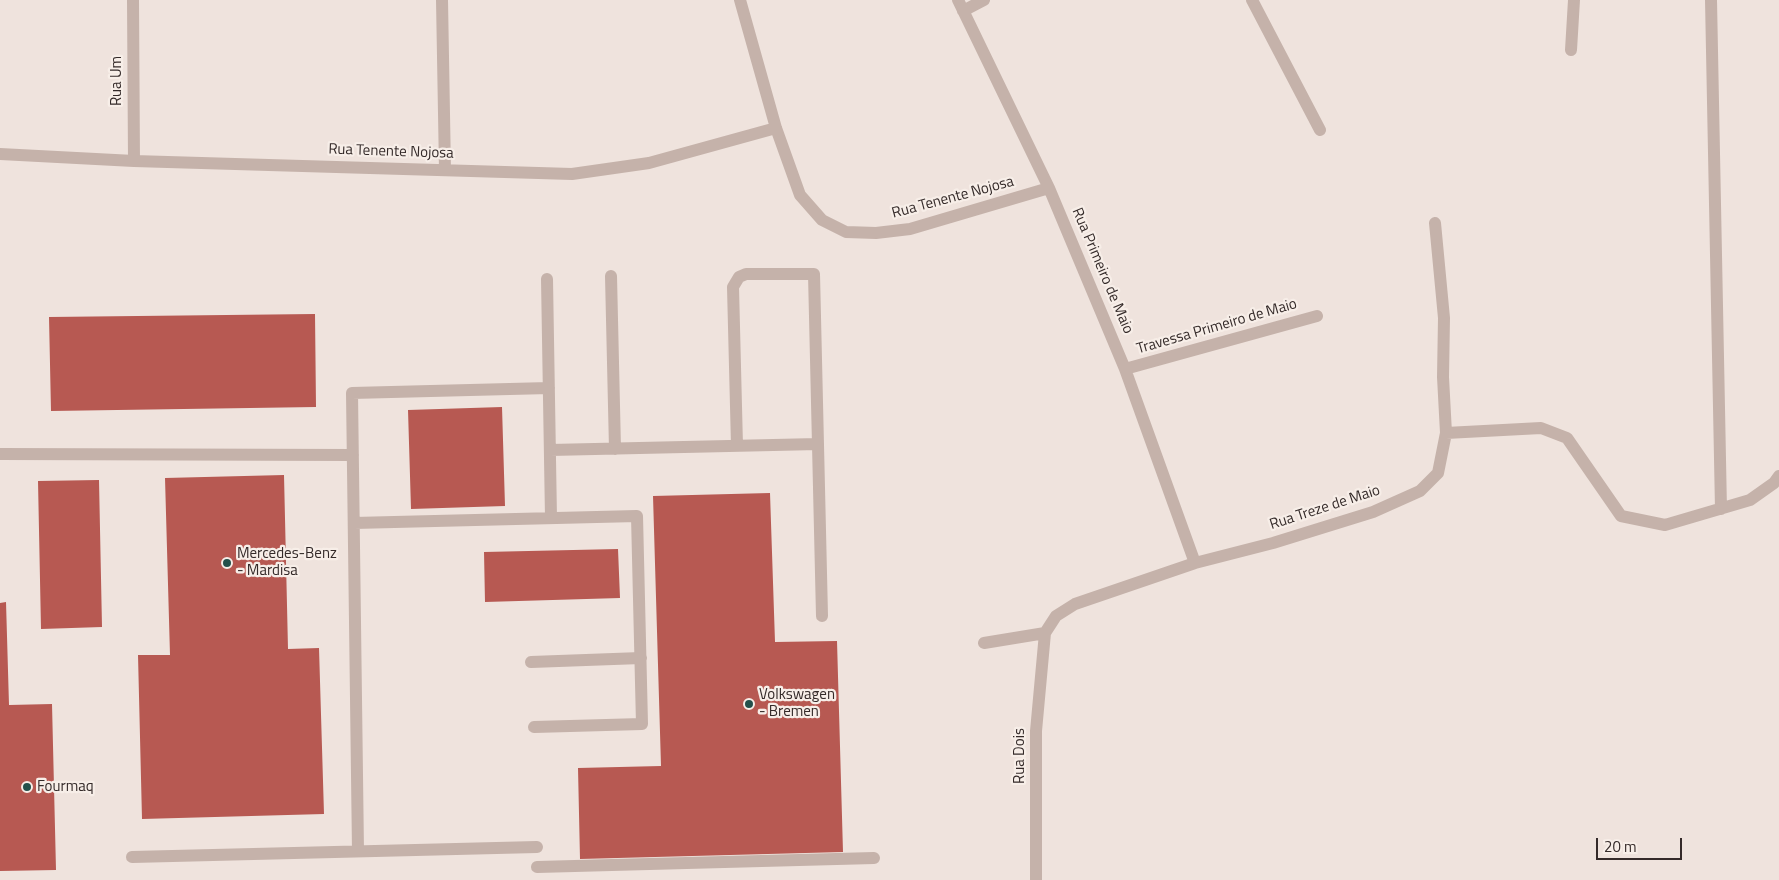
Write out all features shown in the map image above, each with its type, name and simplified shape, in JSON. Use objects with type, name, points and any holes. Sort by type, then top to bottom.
[{"type":"street","name":"Rua Um","points":[[133,0],[134,161]]},
{"type":"street","points":[[442,0],[445,170]]},
{"type":"street","name":"Rua Tenente Nojosa","points":[[740,0],[776,128],[800,195],[822,220],[846,232],[876,233],[910,229],[1049,188]]},
{"type":"street","points":[[961,5],[984,0]]},
{"type":"street","points":[[1252,0],[1320,130]]},
{"type":"street","points":[[1571,50],[1574,0]]},
{"type":"street","points":[[1711,0],[1721,509]]},
{"type":"street","name":"Rua Primeiro de Maio","points":[[961,5],[1049,188],[1125,369],[1195,563]]},
{"type":"street","name":"Rua Tenente Nojosa","points":[[0,154],[134,161],[572,174],[648,163],[776,128]]},
{"type":"street","name":"Rua Treze de Maio","points":[[1045,633],[1056,616],[1075,604],[1195,563],[1373,512],[1420,491],[1438,473],[1446,433],[1443,377],[1444,318],[1435,223]]},
{"type":"street","points":[[737,446],[733,287],[739,277],[746,274],[814,274],[822,616]]},
{"type":"street","points":[[612,276],[615,449]]},
{"type":"street","points":[[547,278],[551,518]]},
{"type":"street","name":"Travessa Primeiro de Maio","points":[[1125,369],[1317,316]]},
{"type":"street","points":[[358,851],[352,393],[549,388]]},
{"type":"street","points":[[1446,433],[1541,428],[1567,438],[1621,516],[1665,525],[1750,500],[1774,483],[1779,476]]},
{"type":"street","points":[[550,450],[818,444]]},
{"type":"street","points":[[0,454],[353,455]]},
{"type":"street","points":[[354,523],[637,516],[642,724],[534,727]]},
{"type":"street","points":[[984,643],[1045,633]]},
{"type":"street","name":"Rua Dois","points":[[1036,880],[1036,731],[1045,633]]},
{"type":"street","points":[[531,662],[641,658]]},
{"type":"street","points":[[132,857],[537,847]]},
{"type":"street","points":[[537,867],[874,858]]},
{"type":"building","points":[[315,314],[316,407],[51,411],[49,317]]},
{"type":"building","points":[[502,407],[505,506],[411,509],[408,410]]},
{"type":"building","name":"Mercedes-Benz - Mardisa","points":[[284,475],[288,649],[319,648],[324,814],[142,819],[138,655],[170,655],[165,478]]},
{"type":"building","points":[[99,480],[102,627],[41,629],[38,481]]},
{"type":"building","name":"Volkswagen - Bremen","points":[[770,493],[775,642],[837,641],[843,852],[580,859],[578,768],[661,766],[653,496]]},
{"type":"building","points":[[618,549],[620,598],[485,602],[484,552]]},
{"type":"building","name":"Fourmaq","points":[[6,602],[9,705],[52,704],[56,870],[0,871],[0,603]]},
{"type":"place","name":"Mercedes-Benz - Mardisa","points":[[227,563]]},
{"type":"place","name":"Volkswagen - Bremen","points":[[749,704]]},
{"type":"place","name":"Fourmaq","points":[[27,787]]}]
